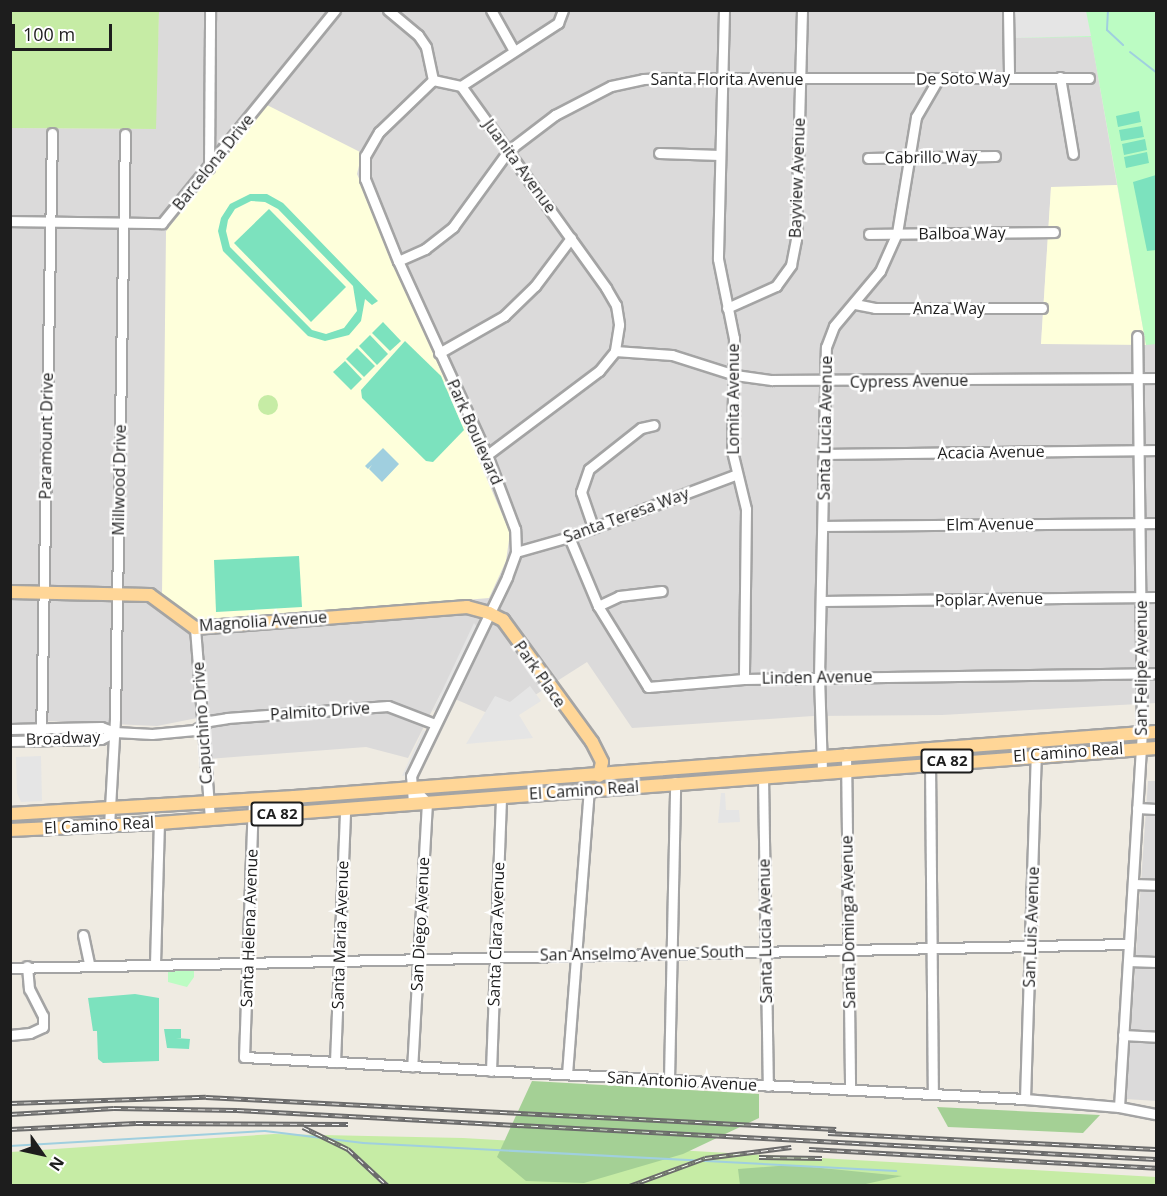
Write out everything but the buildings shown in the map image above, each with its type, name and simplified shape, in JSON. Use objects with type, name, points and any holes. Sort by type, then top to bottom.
[{"type":"main road","name":"Magnolia Avenue","points":[[10,592],[156,597],[195,628],[467,607],[489,614]]},
{"type":"main road","name":"Park Place","points":[[489,614],[503,620],[587,740],[600,754],[597,772]]},
{"type":"main road","name":"El Camino Real","points":[[10,814],[253,800],[846,753],[1142,731],[1156,732]]},
{"type":"main road","name":"El Camino Real","points":[[10,830],[159,823],[1036,754],[1156,748]]},
{"type":"main road","points":[[589,789],[597,772]]},
{"type":"street","points":[[209,168],[210,10]]},
{"type":"street","name":"Barcelona Drive","points":[[10,221],[162,223],[209,168],[335,10]]},
{"type":"street","points":[[388,10],[418,35],[426,47],[433,80],[461,86],[513,49],[558,22],[564,10]]},
{"type":"street","points":[[491,10],[513,49]]},
{"type":"street","name":"Lomita Avenue","points":[[724,10],[718,259],[734,338],[735,475],[746,509],[748,543],[744,679]]},
{"type":"street","name":"Bayview Avenue","points":[[727,308],[776,286],[791,265],[796,239],[802,10]]},
{"type":"street","points":[[1008,10],[1009,77]]},
{"type":"street","points":[[1060,77],[1073,154]]},
{"type":"street","name":"De Soto Way","points":[[837,80],[1089,78]]},
{"type":"street","name":"Santa Florita Avenue","points":[[398,261],[426,249],[453,227],[508,150],[555,115],[611,86],[643,79],[837,80]]},
{"type":"street","name":"Santa Lucia Avenue","points":[[822,771],[819,677],[829,336],[880,271],[897,233],[916,117],[938,79]]},
{"type":"street","name":"Park Boulevard","points":[[433,80],[379,132],[365,156],[365,179],[398,261],[487,455],[515,529],[516,552]]},
{"type":"street","name":"Juanita Avenue","points":[[461,86],[571,238],[616,305],[620,325],[615,351]]},
{"type":"street","name":"Paramount Drive","points":[[41,739],[52,133]]},
{"type":"street","name":"Millwood Drive","points":[[109,826],[111,743],[115,732],[125,134]]},
{"type":"street","points":[[659,153],[720,155]]},
{"type":"street","name":"Cabrillo Way","points":[[868,158],[994,156]]},
{"type":"street","name":"Balboa Way","points":[[869,234],[1054,232]]},
{"type":"street","points":[[439,353],[504,316],[535,286],[571,238]]},
{"type":"street","name":"Anza Way","points":[[855,304],[875,308],[1042,308]]},
{"type":"street","name":"San Felipe Avenue","points":[[1119,1107],[1142,731],[1137,336]]},
{"type":"street","points":[[487,455],[599,371],[615,351]]},
{"type":"street","name":"Cypress Avenue","points":[[615,351],[672,355],[735,375],[827,382],[1156,378]]},
{"type":"street","points":[[593,527],[581,492],[589,469],[641,429],[654,425]]},
{"type":"street","name":"Acacia Avenue","points":[[825,454],[1156,450]]},
{"type":"street","name":"Santa Teresa Way","points":[[516,552],[569,537],[735,475]]},
{"type":"street","name":"Elm Avenue","points":[[824,526],[1156,523]]},
{"type":"street","name":"Linden Avenue","points":[[569,537],[598,606],[648,687],[744,679],[1156,672]]},
{"type":"street","points":[[413,803],[411,776],[489,614],[516,552]]},
{"type":"street","points":[[598,606],[619,596],[662,591]]},
{"type":"street","name":"Poplar Avenue","points":[[822,601],[1156,597]]},
{"type":"street","name":"Capuchino Drive","points":[[195,628],[210,819]]},
{"type":"street","name":"Palmito Drive","points":[[202,726],[227,718],[388,706],[435,724]]},
{"type":"street","name":"Broadway","points":[[10,729],[101,727],[115,732],[153,734],[195,730],[202,726]]},
{"type":"street","name":"Broadway","points":[[10,741],[100,739],[115,732]]},
{"type":"street","name":"Santa Dominga Avenue","points":[[846,753],[850,1090]]},
{"type":"street","name":"San Luis Avenue","points":[[1025,1099],[1036,754]]},
{"type":"street","points":[[930,763],[933,1094]]},
{"type":"street","name":"Santa Lucia Avenue","points":[[763,776],[768,1086]]},
{"type":"street","points":[[669,1080],[675,782]]},
{"type":"street","points":[[412,787],[427,802]]},
{"type":"street","points":[[567,1074],[589,789]]},
{"type":"street","name":"Santa Clara Avenue","points":[[492,1071],[501,796]]},
{"type":"street","name":"Santa Helena Avenue","points":[[244,1057],[253,800]]},
{"type":"street","name":"San Diego Avenue","points":[[412,1067],[427,802]]},
{"type":"street","name":"Santa Maria Avenue","points":[[335,1062],[345,808]]},
{"type":"street","points":[[1137,808],[1156,809]]},
{"type":"street","points":[[155,964],[159,823]]},
{"type":"street","points":[[1132,884],[1156,885]]},
{"type":"street","points":[[83,935],[89,964]]},
{"type":"street","name":"San Anselmo Avenue South","points":[[10,968],[248,960],[1129,944]]},
{"type":"street","points":[[1128,961],[1156,962]]},
{"type":"street","points":[[10,1035],[30,1033],[43,1027],[43,1016],[29,989],[27,966]]},
{"type":"street","points":[[1123,1035],[1156,1037]]},
{"type":"street","name":"San Antonio Avenue","points":[[244,1057],[1025,1099],[1119,1107],[1156,1114]]},
{"type":"shaded area","points":[[1014,10],[1013,38],[1091,36],[1117,185],[1051,188],[1041,344],[1156,344],[1156,703],[942,715],[813,716],[632,728],[587,662],[499,718],[441,693],[408,758],[366,747],[208,759],[207,716],[157,726],[48,721],[11,724],[11,128],[155,129],[159,11]]},
{"type":"shaded area","points":[[1014,11],[1086,11],[1091,36],[1013,38]]},
{"type":"shaded area","points":[[267,105],[362,153],[357,174],[510,533],[506,561],[489,598],[197,623],[162,595],[166,231]]},
{"type":"shaded area","points":[[1117,185],[1146,345],[1041,344],[1051,187]]},
{"type":"shaded area","points":[[474,623],[486,638],[459,695],[432,712]]},
{"type":"shaded area","points":[[530,686],[541,701],[519,715],[533,738],[466,744],[495,696],[510,702]]},
{"type":"shaded area","points":[[451,701],[455,703],[421,772],[402,776],[423,730],[434,735]]},
{"type":"shaded area","points":[[41,756],[42,801],[21,802],[17,793],[16,757]]},
{"type":"shaded area","points":[[1148,781],[1156,781],[1156,1101],[1126,1099]]},
{"type":"shaded area","points":[[721,793],[725,793],[726,810],[739,810],[740,822],[718,823]]},
{"type":"green space","points":[[11,10],[159,11],[156,129],[11,128]]},
{"type":"green space","points":[[1014,11],[1156,11],[1156,344],[1146,345],[1091,37],[1013,38]]},
{"type":"green space","points":[[1139,111],[1141,122],[1118,127],[1116,116]]},
{"type":"green space","points":[[1142,126],[1144,137],[1121,141],[1119,130]]},
{"type":"green space","points":[[1145,139],[1147,150],[1124,155],[1122,144]]},
{"type":"green space","points":[[1147,152],[1149,163],[1126,168],[1124,157]]},
{"type":"green space","points":[[1156,175],[1156,250],[1147,251],[1133,182]]},
{"type":"green space","points":[[250,194],[267,194],[283,203],[378,301],[372,305],[365,299],[361,321],[349,335],[325,341],[308,336],[223,251],[218,231],[221,218],[230,204]],"holes":[[[251,201],[265,202],[278,209],[353,286],[357,311],[344,328],[326,334],[312,330],[230,247],[226,231],[228,220],[235,209]]]},
{"type":"green space","points":[[269,209],[346,287],[311,322],[234,243]]},
{"type":"green space","points":[[383,322],[401,341],[390,351],[372,333]]},
{"type":"green space","points":[[370,335],[388,354],[377,365],[359,346]]},
{"type":"green space","points":[[405,341],[441,376],[464,430],[433,462],[426,461],[362,398],[361,390]]},
{"type":"green space","points":[[357,348],[375,366],[364,377],[346,359]]},
{"type":"green space","points":[[345,361],[362,379],[351,390],[333,372]]},
{"type":"green space","points":[[268,395],[275,398],[278,405],[275,412],[268,415],[261,412],[258,405],[261,398]]},
{"type":"green space","points":[[299,556],[302,607],[216,612],[214,560]]},
{"type":"green space","points":[[194,969],[194,977],[187,987],[168,982],[168,970]]},
{"type":"green space","points":[[135,994],[159,998],[159,1061],[103,1063],[98,1059],[97,1031],[93,1031],[88,998]]},
{"type":"green space","points":[[164,1029],[181,1029],[181,1038],[176,1038],[190,1039],[189,1049],[167,1048]]},
{"type":"green space","points":[[532,1081],[759,1094],[759,1118],[683,1154],[584,1183],[526,1181],[497,1157]]},
{"type":"green space","points":[[937,1107],[1100,1115],[1083,1133],[948,1127]]},
{"type":"green space","points":[[274,1134],[463,1138],[1156,1177],[1156,1186],[11,1186],[11,1152]]},
{"type":"green space","points":[[791,1165],[902,1176],[861,1185],[740,1185],[738,1169]]},
{"type":"water","points":[[383,448],[399,464],[382,482],[369,469],[372,465],[368,469],[365,466]]},
{"type":"waterway","points":[[1108,10],[1107,30],[1123,45]]},
{"type":"waterway","points":[[1130,52],[1156,72]]},
{"type":"waterway","points":[[10,1146],[265,1131],[363,1143],[896,1171]]},
{"type":"railway","points":[[10,1103],[206,1097],[836,1129]]},
{"type":"railway","points":[[10,1114],[114,1108],[237,1110],[1156,1159]]},
{"type":"railway","points":[[10,1129],[136,1123],[348,1124]]},
{"type":"railway","points":[[303,1127],[348,1149],[388,1186]]},
{"type":"railway","points":[[828,1133],[1156,1149]]},
{"type":"railway","points":[[629,1186],[705,1158],[791,1147]]},
{"type":"railway","points":[[809,1149],[1156,1168]]},
{"type":"railway","points":[[759,1157],[822,1158]]}]
